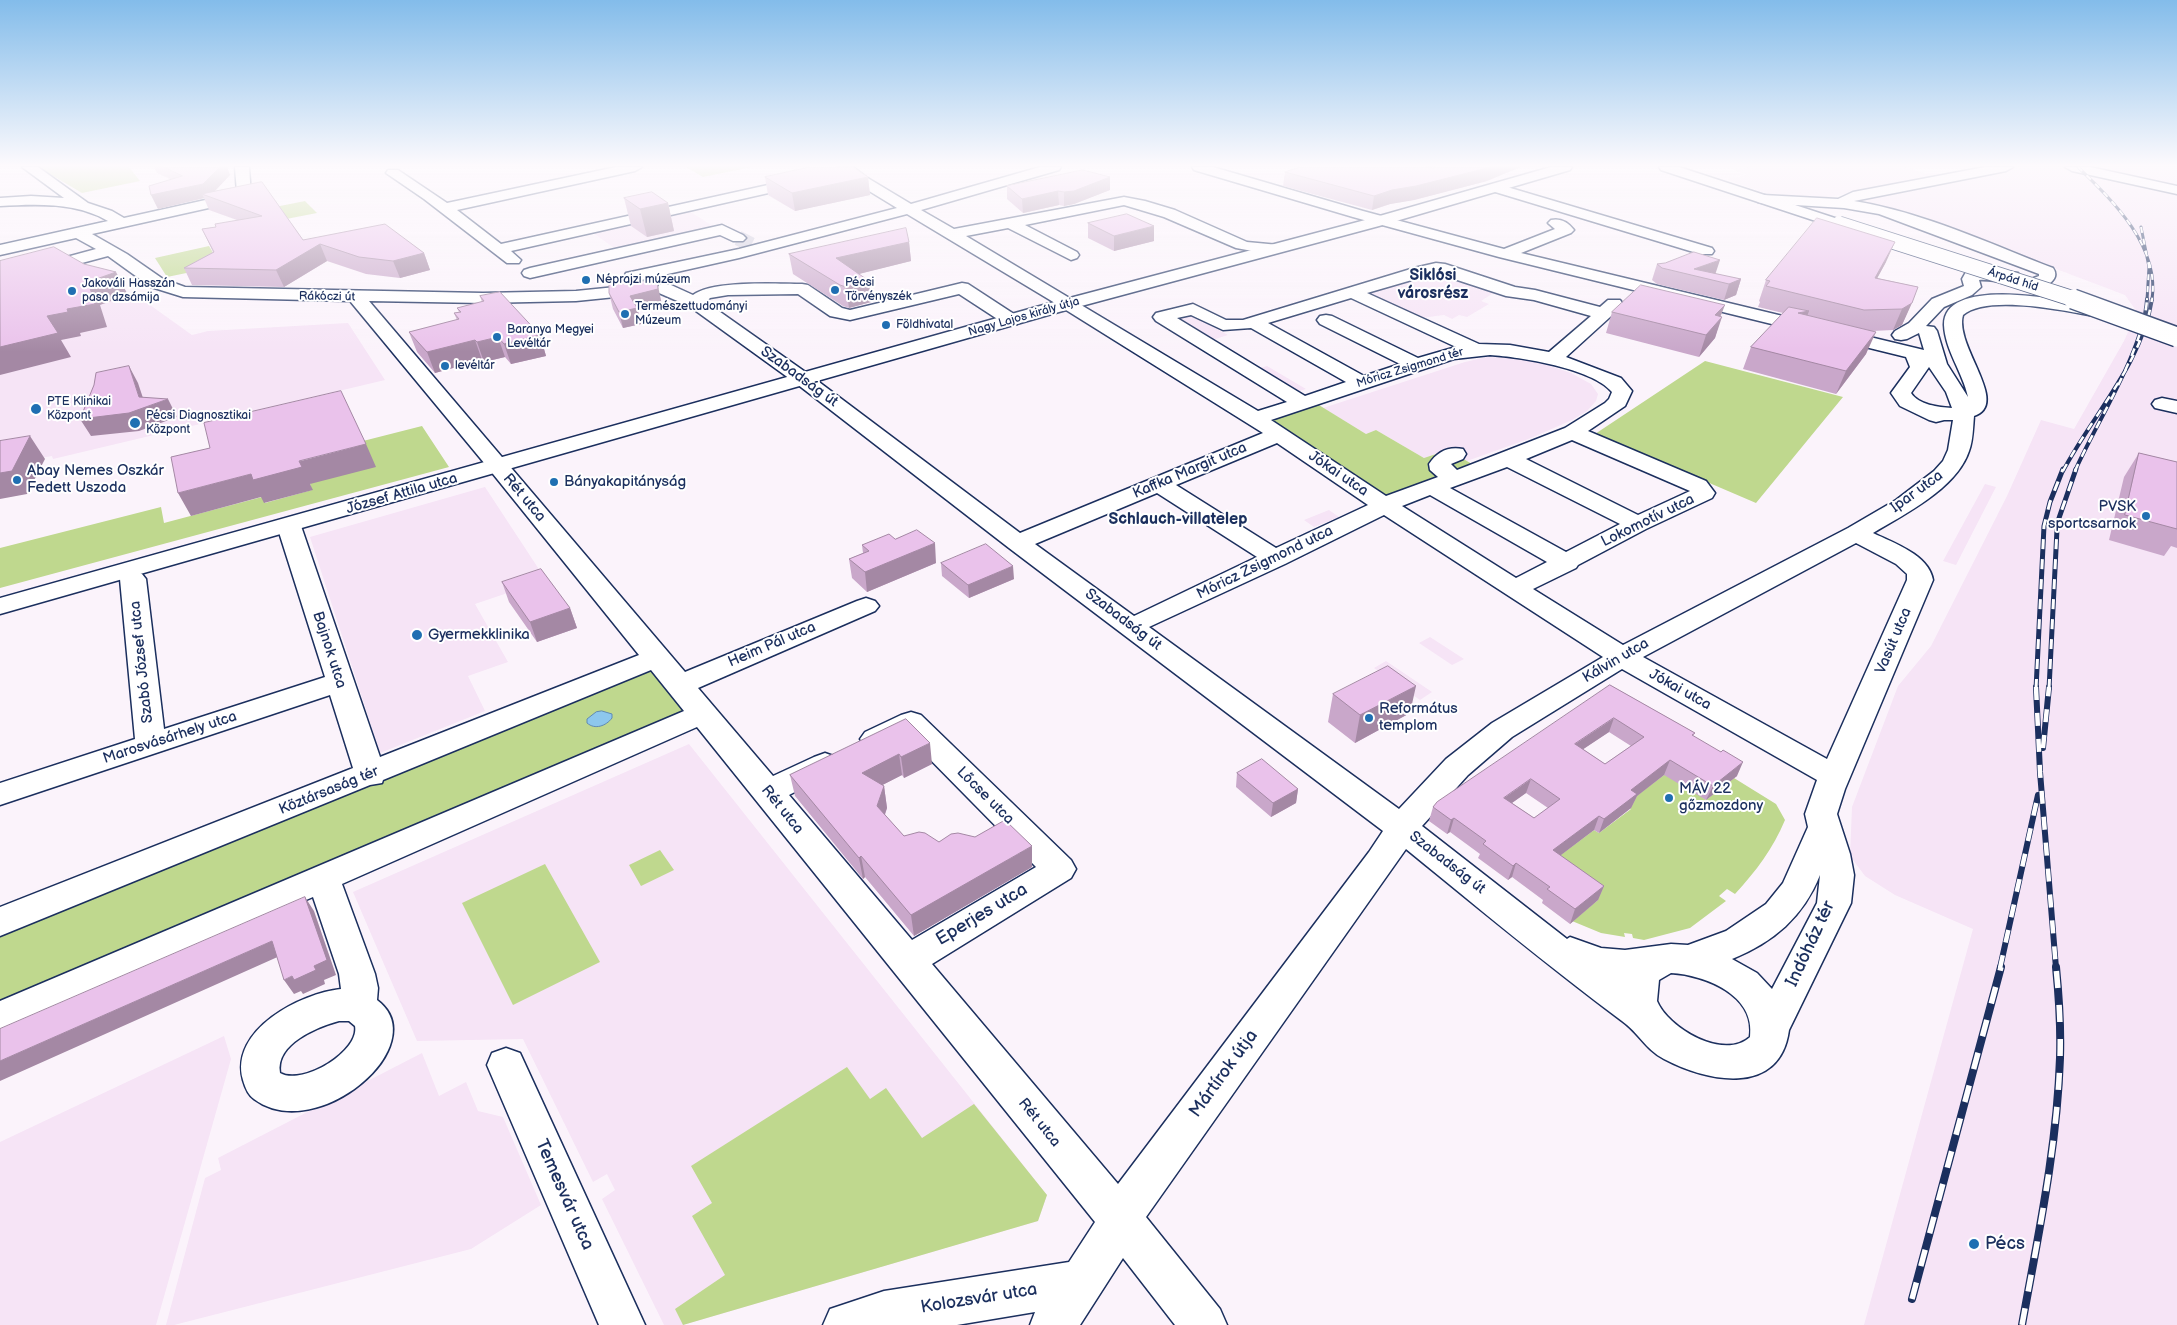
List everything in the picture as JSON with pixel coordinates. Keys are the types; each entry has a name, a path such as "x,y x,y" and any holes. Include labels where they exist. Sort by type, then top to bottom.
{"street":[{"path":"0,250 95,229"},
{"path":"474,229 556,296"},
{"path":"498,249 588,229"},
{"name":"Rákóczi út","path":"580,292 617,280 711,261 834,229"},
{"name":"Jókai utca","path":"944,229 1070,304 1279,434 1384,505 1622,657 1834,776"},
{"path":"953,234 978,229"},
{"path":"1023,229 1071,255"},
{"path":"1204,229 1243,251"},
{"name":"Nagy Lajos király útja","path":"804,380 1070,304 1243,251 1273,248 1346,229"},
{"path":"1412,229 1505,254 1635,281 1907,351 1937,364"},
{"path":"1505,254 1566,230 1564,229"},
{"path":"1631,229 1706,251 1680,261"},
{"name":"Árpád híd","path":"1855,229 2079,301 2177,337"},
{"path":"1935,229 2043,268 2048,273 2047,278 2032,285"},
{"path":"530,273 722,230 738,238"},
{"name":"Rákóczi út","path":"79,233 156,283 183,292 205,294 356,297 556,296 666,283 711,261"},
{"path":"0,280 109,251"},
{"path":"1907,351 1928,322 1931,308 1939,301 1957,296 1971,289 1970,277 1976,274 2005,276 2030,274 2035,271 2031,264"},
{"path":"1303,403 1162,317 1193,309 1223,325 1238,326 1420,271 1436,268 1512,292 1535,294 1604,314"},
{"path":"1957,296 2030,295 2037,292 2032,285 2005,276"},
{"path":"1552,360 1604,314 1635,281"},
{"name":"Rákóczi út","path":"556,296 666,283"},
{"name":"Szabadság út","path":"666,283 804,380 1018,543 1402,828 1578,968 1646,1017"},
{"path":"1972,283 1983,289 2000,294"},
{"path":"695,302 705,294 728,290 802,289 836,312 850,315 962,288 1012,320"},
{"path":"1352,292 1474,349"},
{"name":"Rét utca","path":"356,297 657,658 1119,1221 1140,1244 1204,1325"},
{"path":"1921,409 1964,414 1977,407 1979,402 1953,322 1957,310 1969,304 1991,300 2027,300 2084,309 2139,323"},
{"path":"1326,320 1416,365"},
{"path":"1253,322 1362,383"},
{"path":"1828,332 1866,336 1896,336 1908,333 1928,322"},
{"name":"Ipar utca","path":"1856,532 1910,500 1942,476 1953,463 1961,439 1964,414 1956,392 1937,364 1928,322"},
{"name":"Móricz Zsigmond tér","path":"1255,419 1416,365 1474,349 1512,351 1552,360 1606,378 1614,382 1622,391 1618,402 1612,407 1572,432 1508,459 1384,505"},
{"path":"1907,351 1920,367 1900,393 1907,402 1948,423 1961,439"},
{"name":"József Attila utca","path":"0,606 804,380"},
{"name":"Lokomotív utca","path":"1514,589 1638,524 1704,493 1702,489 1572,432"},
{"name":"Kaffka Margit utca","path":"1018,543 1279,434"},
{"path":"1455,478 1441,470 1440,464 1444,459 1456,454"},
{"path":"1508,459 1638,524"},
{"path":"1159,484 1276,558"},
{"path":"1432,487 1567,562"},
{"name":"Móricz Zsigmond utca","path":"1144,620 1384,505"},
{"name":"Bajnok utca","path":"289,526 371,775"},
{"name":"Kálvin utca","path":"1402,828 1423,802 1457,767 1502,730 1622,657 1856,532"},
{"name":"Vasút utca","path":"1834,776 1920,580 1919,572 1904,559 1856,532"},
{"name":"Szabó József utca","path":"133,579 150,745"},
{"name":"Heim Pál utca","path":"679,685 866,606"},
{"name":"Köztársaság tér","path":"0,922 371,775 657,658"},
{"name":"Marosvásárhely utca","path":"0,794 340,682"},
{"path":"0,1018 702,714"},
{"name":"Lőcse utca","path":"767,792 911,722 1058,869"},
{"name":"Indóház tér","path":"1824,827 1797,890 1778,914 1739,941 1651,966 1644,973 1639,982 1640,1005 1656,1030 1676,1047 1701,1059 1722,1063 1741,1062 1756,1056 1767,1045 1770,1029 1834,903 1837,875 1834,854 1821,814 1834,776"},
{"name":"Mártírok útja","path":"1053,1325 1103,1250 1133,1198 1381,861 1402,828"},
{"name":"Eperjes utca","path":"906,962 1058,869"},
{"path":"323,878 357,974 360,988 357,1006"},
{"name":"Szabadság út","path":"1548,943 1600,963 1625,965 1677,960"},
{"path":"1677,960 1722,970 1745,984 1767,1014 1770,1029"},
{"name":"Temesvár utca","path":"506,1065 622,1325"},
{"name":"Kolozsvár utca","path":"877,1321 1082,1282"}],"shaded area":[{"path":"594,229 712,229 617,250 589,230"},
{"path":"1950,229 2177,229 2177,1325 1864,1325 1973,929 1895,895 1865,876 1850,856 1852,807 1898,686 1931,646 2007,496 2041,420 2074,429 2124,341 2137,312 2125,295"},
{"path":"1438,272 1495,292 1481,301 1489,304 1467,317 1459,315 1452,319 1444,315 1421,318 1369,293"},
{"path":"0,285 98,287 128,295 150,305 192,335 208,331 348,323 385,380 53,459 52,456 0,465"},
{"path":"1192,315 1228,335 1209,341 1173,320"},
{"path":"1487,357 1516,358 1571,373 1591,384 1598,394 1596,401 1587,411 1572,420 1531,438 1467,461 1448,450 1424,458 1376,430 1366,434 1323,408 1465,362"},
{"path":"1267,366 1306,389 1293,393 1254,370"},
{"path":"1985,484 1996,487 1956,565 1943,561"},
{"name":"Gyermekklinika","path":"485,487 546,580 475,604 508,662 468,676 485,711 380,753 310,537"},
{"path":"1329,510 1339,517 1314,527 1304,520"},
{"path":"1430,637 1464,659 1452,665 1419,643"},
{"path":"1386,661 1432,692 1420,700 1374,668"},
{"path":"689,744 1047,1195 1038,1221 683,1325 664,1325 602,1199 615,1190 607,1174 593,1182 523,1039 417,1041 353,892"},
{"path":"224,1036 231,1059 156,1325 0,1325 0,1142"},
{"path":"422,1053 439,1096 466,1082 478,1111 503,1117 541,1205 471,1249 174,1325 166,1325 205,1178 221,1170 218,1158"}],"green space":[{"path":"209,246 218,261 201,270 167,277 155,258"},
{"path":"1705,361 1843,397 1756,503 1595,434"},
{"path":"1314,402 1366,434 1376,430 1424,458 1448,450 1472,464 1385,497 1277,429 1269,418"},
{"path":"422,426 449,467 0,588 0,548 161,507 164,523 262,497 265,503 312,490 310,484 363,441"},
{"path":"650,669 687,711 0,1008 0,932"},
{"path":"1668,772 1706,800 1734,778 1776,804 1785,820 1769,850 1757,868 1735,894 1727,889 1719,896 1726,901 1690,928 1644,940 1633,938 1632,934 1624,933 1625,937 1601,933 1572,921 1598,900 1546,866 1594,830 1599,833 1631,809 1625,804"},
{"path":"660,850 674,870 641,886 629,865"},
{"path":"545,864 600,962 513,1005 462,903"},
{"path":"847,1067 870,1099 886,1088 922,1138 974,1104 1047,1195 1038,1221 683,1325 675,1309 725,1275 692,1216 712,1203 691,1166"}],"water":[{"path":"602,711 612,714 612,718 607,723 597,727 587,723 587,719 596,712"}],"building":[{"path":"202,229 295,229 303,240 360,229 392,229 424,253 393,261 359,257 320,244 276,270 184,268 214,252"},
{"path":"902,229 906,229 909,242 836,258 869,281 846,287 789,254"},
{"path":"1100,229 1143,229 1114,236"},
{"path":"1808,229 1852,229 1895,242 1875,278 1918,287 1912,303 1902,309 1864,310 1766,286 1770,281 1766,280"},
{"path":"54,247 84,264 116,272 88,282 95,304 67,309 68,312 47,316 58,333 0,347 0,261"},
{"path":"1694,252 1720,260 1694,269 1741,279 1729,284 1662,268 1657,264 1665,263"},
{"path":"657,281 658,289 630,296 637,308 619,312 609,293 609,284"},
{"path":"1641,285 1725,305 1715,315 1722,317 1706,335 1612,312"},
{"path":"500,292 540,335 504,344 498,337 477,342 475,340 427,352 409,332 459,319 454,313 461,312 457,308 484,301 480,296"},
{"path":"1789,307 1809,311 1798,313 1876,332 1846,371 1751,347"},
{"path":"129,366 139,397 168,399 129,413 80,419 94,385 96,373"},
{"path":"341,391 366,444 299,461 302,467 253,480 251,474 178,493 171,457 210,448 204,423"},
{"path":"30,436 12,471 0,473 0,441"},
{"path":"2139,453 2177,462 2177,529 2125,515"},
{"path":"917,530 935,543 865,572 849,559 869,551 862,545 889,534 895,539"},
{"path":"986,544 1013,566 968,585 941,563"},
{"path":"541,569 570,608 530,622 502,582"},
{"path":"1388,666 1416,686 1360,715 1333,694"},
{"path":"1610,685 1695,733 1692,735 1721,752 1723,750 1743,762 1713,786 1670,760 1631,790 1637,794 1604,819 1599,816 1553,850 1604,886 1575,909 1547,889 1550,887 1516,863 1513,866 1483,844 1486,841 1454,818 1451,820 1433,807 1437,802","holes":["1614,718 1644,737 1605,764 1575,744","1531,779 1560,799 1534,818 1504,798"]},
{"path":"906,719 930,743 901,757 899,754 862,773 884,786 877,806 904,836 919,832 925,833 939,842 951,834 958,833 975,837 1005,820 1032,846 911,915 861,856 859,858 790,775"},
{"path":"1262,759 1298,789 1273,803 1237,773"},
{"path":"305,897 327,960 314,966 316,970 294,980 292,976 284,980 272,941 0,1061 0,1029"}],"tunnel":[{"path":"738,238 754,246"}],"railway":[{"path":"2133,229 2147,256"},
{"path":"2141,229 2147,256"},
{"path":"2147,256 2153,280 2152,300"},
{"path":"2147,256 2149,267 2147,300"},
{"path":"2124,372 2144,319 2147,299"},
{"path":"2124,372 2147,323 2152,299"},
{"path":"2063,471 2124,372"},
{"path":"2075,471 2124,372"},
{"path":"2036,688 2044,526 2050,502 2063,469"},
{"path":"2049,689 2057,529 2076,469"},
{"path":"2043,748 2049,687"},
{"path":"2036,688 2040,772 2056,968"},
{"path":"2000,968 2038,795"},
{"path":"1912,1299 2001,967"},
{"path":"2022,1325 2046,1192 2055,1125 2060,1047 2060,1012 2056,967"}],"place":[{"name":"Néprajzi múzeum","path":"586,280"},
{"name":"Pécsi Törvényszék","path":"835,290"},
{"name":"Jakováli Hasszán pasa dzsámija","path":"72,291"},
{"name":"Természettudományi Múzeum","path":"625,314"},
{"name":"Földhivatal","path":"886,325"},
{"name":"Baranya Megyei Levéltár","path":"497,337"},
{"name":"levéltár","path":"445,366"},
{"name":"PTE Klinikai Központ","path":"36,409"},
{"name":"Pécsi Diagnosztikai Központ","path":"135,423"},
{"name":"Abay Nemes Oszkár Fedett Uszoda","path":"17,480"},
{"name":"Bányakapitányság","path":"554,482"},
{"name":"PVSK sportcsarnok","path":"2146,516"},
{"name":"Gyermekklinika","path":"417,635"},
{"name":"Református templom","path":"1369,718"},
{"name":"MÁV 22 gőzmozdony","path":"1669,798"},
{"name":"Pécs","path":"1974,1244"}],"district":[{"name":"Siklósi városrész","path":"1433,285"},
{"name":"Schlauch-villatelep","path":"1178,520"}]}
